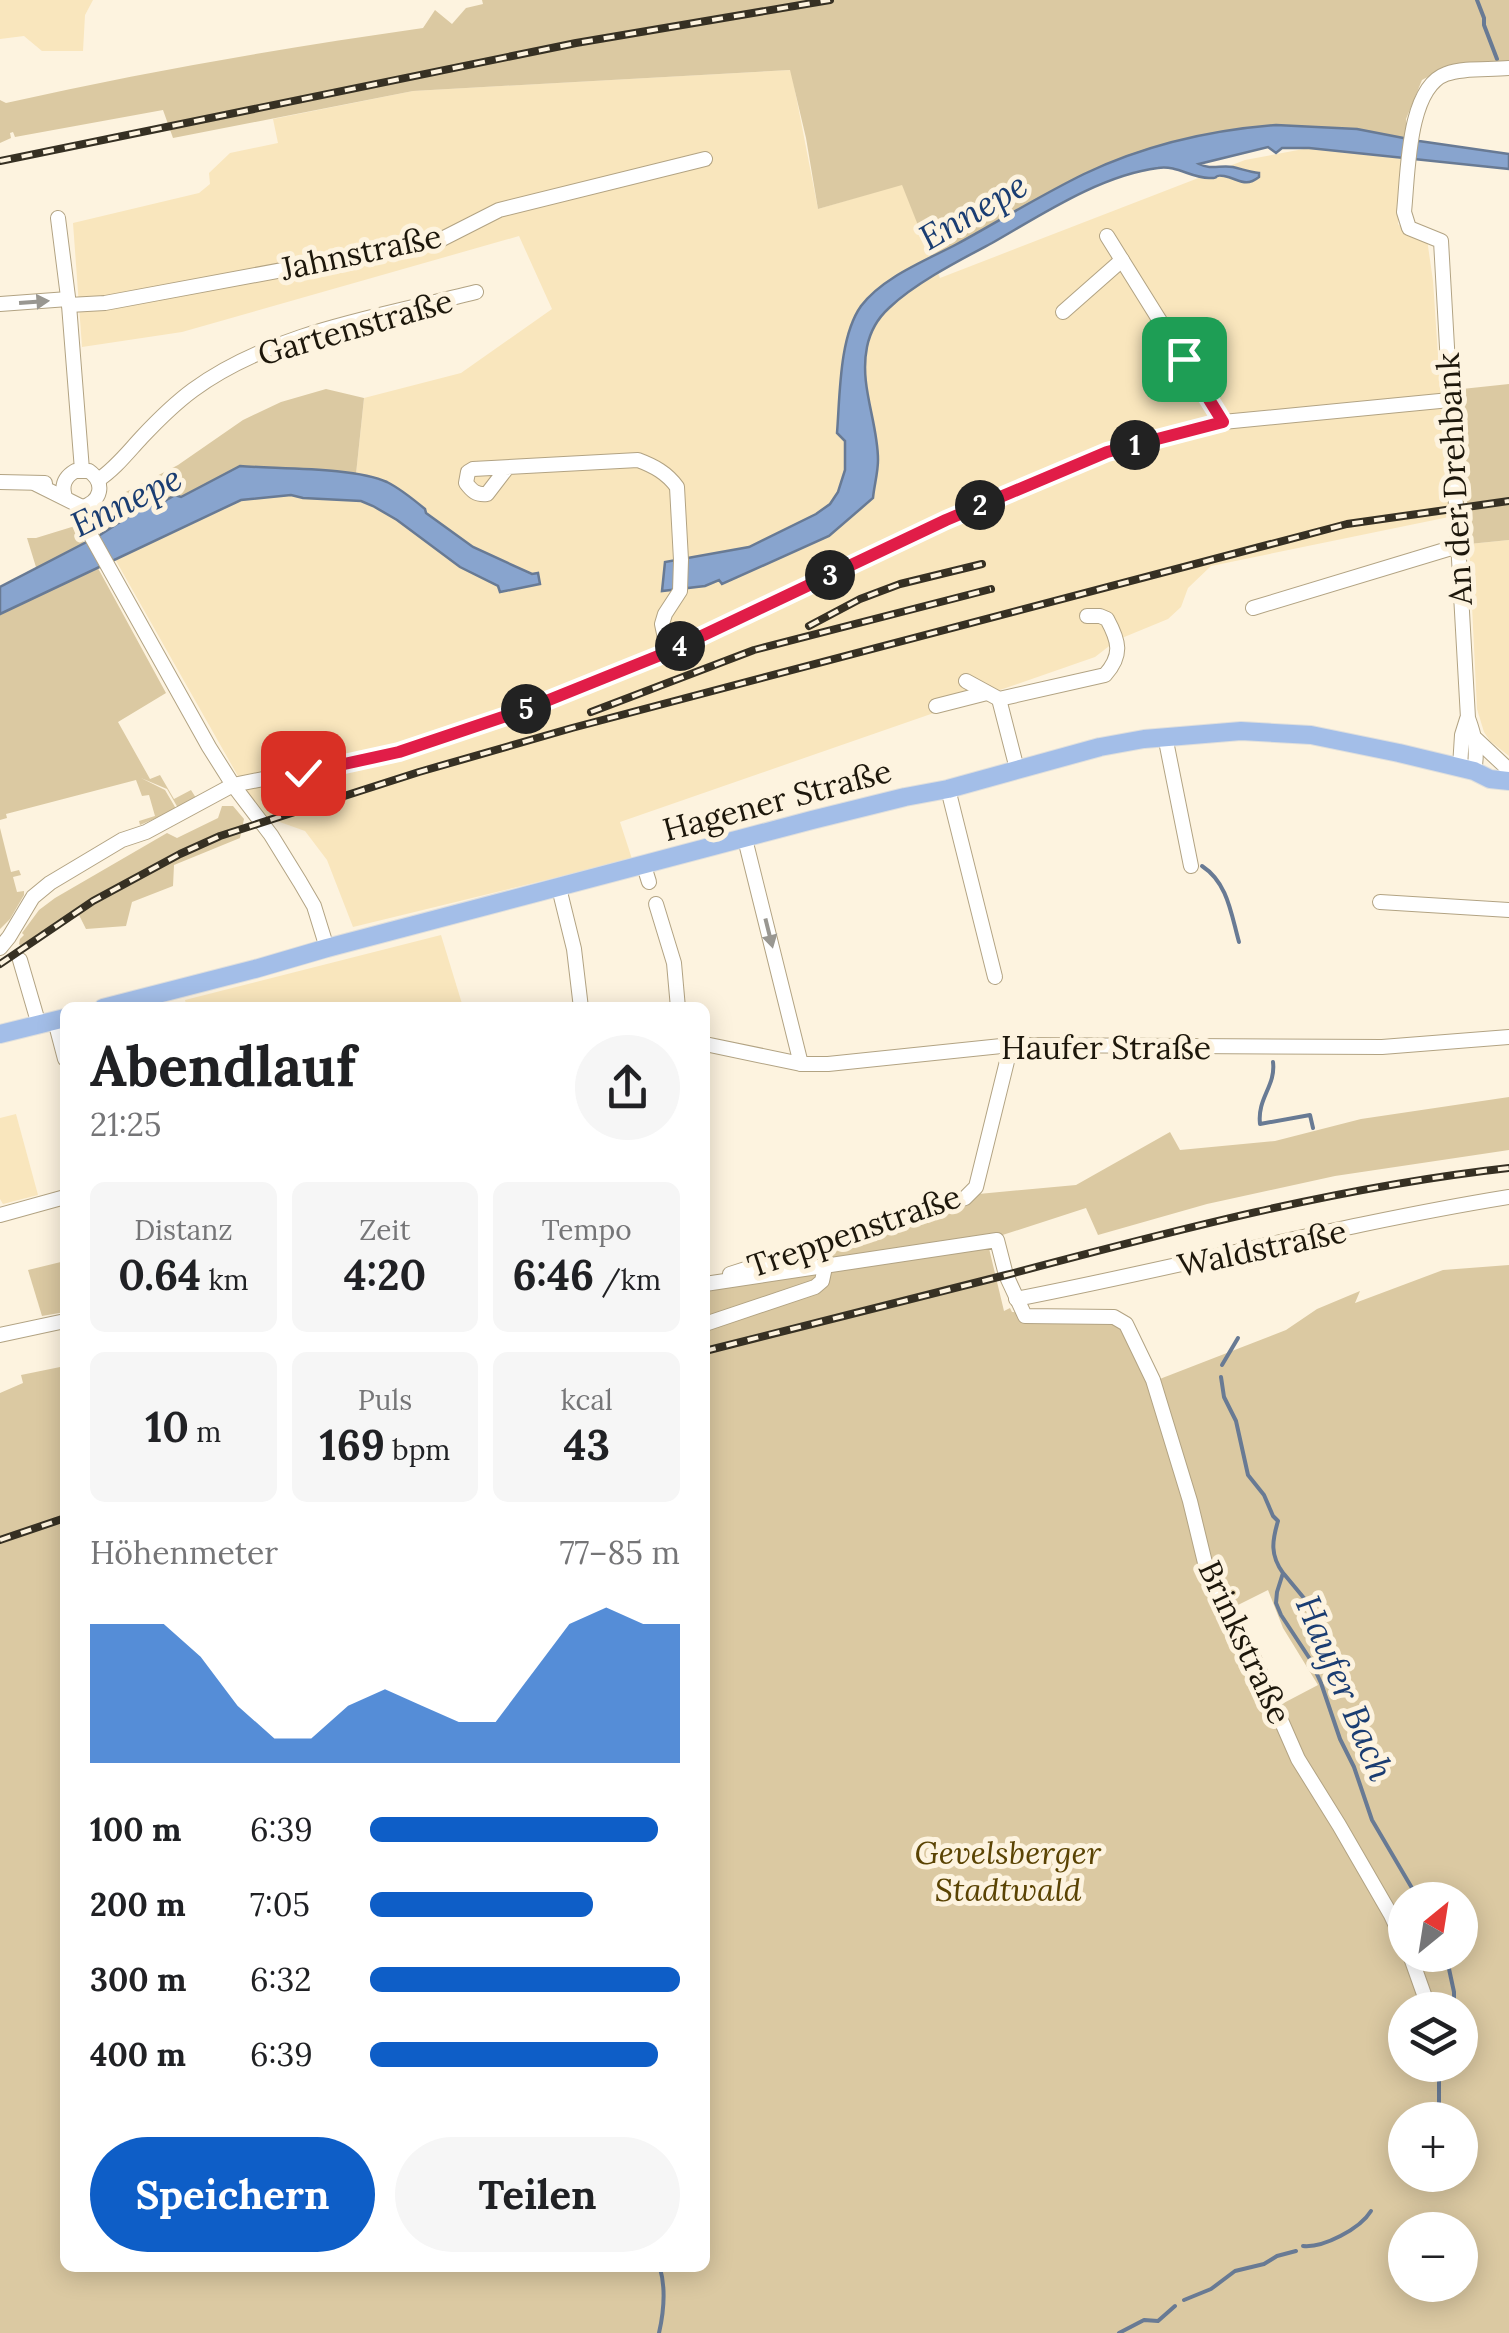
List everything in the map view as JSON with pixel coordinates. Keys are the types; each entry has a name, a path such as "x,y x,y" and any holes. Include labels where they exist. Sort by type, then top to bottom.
{"main road":[{"name":"Hagener Straße","path":"127,1002 559,888 647,874 745,839 1100,747 1165,736 1241,730 1311,735 1390,750 1467,769 1482,777 1509,776"},
{"path":"0,1034 53,1021"}],"street":[{"name":"An der Drehbank","path":"1509,68 1451,72 1433,81 1421,99 1404,212 1409,228 1440,241 1468,718 1482,747 1509,776"},
{"name":"Jahnstraße","path":"0,304 104,303 438,241 499,210 704,159"},
{"path":"58,218 82,470"},
{"path":"1107,236 1223,422"},
{"path":"1062,312 1122,260"},
{"name":"Gartenstraße","path":"98,480 174,405 236,364 302,336 476,292"},
{"path":"0,948 33,897 50,883 122,840 146,832 234,785 399,752 524,710 668,652 946,520 1107,452 1223,422 1450,400"},
{"path":"507,468 638,460 670,478 678,488 682,560 680,591 662,624 668,652"},
{"path":"36,484 66,496 75,505 88,506 100,492 98,480 89,471 70,474 65,480 66,496"},
{"path":"0,482 36,484 65,480"},
{"path":"82,506 90,534 209,747 271,835 314,906 326,948"},
{"path":"1254,608 1458,546"},
{"path":"936,706 1105,675 1118,658 1117,646 1107,619 1087,616"},
{"path":"966,681 993,696 1017,769"},
{"name":"An der Drehbank","path":"1467,769 1462,735 1468,718"},
{"path":"1165,736 1192,866"},
{"name":"An der Drehbank","path":"1467,769 1477,755 1476,738"},
{"path":"948,789 996,977"},
{"path":"745,839 801,1064"},
{"path":"559,888 574,949 580,1002"},
{"path":"1380,902 1509,910"},
{"path":"656,904 674,963 677,1002"},
{"path":"20,960 53,1021"},
{"name":"Haufer Straße","path":"710,1045 801,1064 828,1064 1010,1045 1382,1047 1509,1038"},
{"name":"Treppenstraße","path":"710,1281 965,1198 976,1187 1010,1045"},
{"path":"0,1215 60,1198"},
{"name":"Waldstraße","path":"1016,1299 1509,1198"},
{"path":"710,1282 997,1240 1016,1299"},
{"path":"710,1322 815,1287 822,1281 825,1267"},
{"name":"Brinkstraße","path":"1016,1299 1025,1316 1104,1317 1126,1324 1152,1380 1190,1500 1207,1571 1252,1654 1298,1758 1388,1911"},
{"path":"0,1334 60,1322"}],"shaded area":[{"path":"0,0 93,0 85,15 83,51 42,51 24,36 0,39"},
{"path":"791,70 818,209 902,184 940,278 1245,160 1309,148 1405,159 1398,224 1406,232 1427,239 1449,517 1211,566 1188,588 1181,607 1168,619 1117,640 1095,657 620,822 632,859 353,927 327,860 305,831 260,815 98,529 356,474 364,398 461,373 552,309 519,236 182,332 82,347 73,223 199,193 210,184 209,173 230,153 278,143 273,119 413,91"},
{"path":"1509,540 1509,756 1490,741 1477,709 1469,544"},
{"path":"441,935 461,1002 186,1002"},
{"path":"16,1114 38,1195 3,1204 0,1118"}],"green space":[{"path":"482,0 1509,0 1509,61 1448,66 1422,80 1406,119 1407,139 1357,129 1276,125 1234,129 1177,142 1084,174 931,258 902,185 818,209 790,70 413,91 173,138 163,110 15,137 13,132 11,138 0,143 0,100 6,103 214,61 423,28 435,10 452,24 466,8 483,4"},
{"path":"1509,384 1509,540 1469,544 1462,389"},
{"path":"326,389 364,398 356,474 240,466 180,497 175,495 163,502 157,498 106,530 98,529 91,518 93,509 178,465 243,420 281,402"},
{"path":"75,526 166,693 118,722 150,779 160,775 174,799 191,790 196,798 178,808 167,789 141,778 165,790 175,810 140,825 139,821 155,816 149,795 142,796 136,780 6,814 7,818 0,820 0,614 44,593 27,538"},
{"path":"222,806 233,806 244,819 240,838 174,865 173,886 132,902 126,926 86,929 79,915 24,950 19,944 39,910 55,898 167,833 177,838 218,818"},
{"path":"0,828 11,872 19,870 21,875 13,877 17,892 24,891 24,895 0,929"},
{"name":"Gevelsberger Stadtwald","path":"1509,1097 1509,1150 1335,1176 1207,1204 1098,1235 1086,1208 987,1240 1004,1311 1010,1308 1012,1312 1114,1315 1124,1326 1152,1382 1286,1330 1317,1309 1360,1291 1355,1303 1443,1270 1509,1265 1509,2333 0,2333 0,1393 23,1383 21,1375 60,1367 60,2272 710,2272 710,1280 968,1195 1076,1185 1170,1132 1180,1150 1275,1141 1361,1119","holes":["1268,1590 1283,1628 1318,1685 1278,1706 1232,1608"]},
{"path":"60,1262 60,1313 42,1316 28,1270"}],"water":[{"path":"1276,125 1357,129 1509,154 1509,169 1309,148 1282,148 1276,153 1268,147 1199,164 1259,173 1250,182 1158,168 1115,179 1072,198 925,281 878,321 868,341 865,361 877,446 873,498 829,536 722,584 719,580 705,586 662,591 665,562 749,547 830,504 845,470 845,441 837,433 848,334 861,306 881,286 1107,164 1178,141"},
{"path":"240,466 336,471 387,482 473,547 532,574 538,573 540,584 500,592 498,586 460,567 373,506 361,501 291,495 241,500 0,614 0,587 100,535 157,498 163,502 175,495 181,497"}],"waterway":[{"path":"1477,0 1497,59"},
{"name":"Haufer Bach","path":"1202,866 1223,890 1239,942"},
{"name":"Haufer Bach","path":"1273,1062 1260,1124 1310,1115 1313,1128"},
{"name":"Haufer Bach","path":"1222,1365 1238,1338"},
{"name":"Haufer Bach","path":"1221,1377 1248,1475 1278,1521 1273,1548 1283,1573 1276,1603 1310,1659 1372,1820 1408,1882"},
{"path":"1284,1574 1313,1609"},
{"name":"Haufer Bach","path":"1450,1972 1454,1992"},
{"name":"Haufer Bach","path":"1439,2082 1439,2102"},
{"name":"Haufer Bach","path":"1303,2246 1340,2236 1371,2211"},
{"name":"Haufer Bach","path":"1184,2300 1211,2289 1235,2271 1296,2251"},
{"path":"659,2333 664,2300 661,2272"},
{"name":"Haufer Bach","path":"1119,2333 1144,2320 1158,2321 1175,2306"}],"railway":[{"path":"0,161 576,43 830,0"},
{"path":"0,964 93,901 180,854 220,836 419,772 572,728 1347,524 1509,501"},
{"path":"809,626 860,599 900,584 982,564"},
{"path":"591,712 754,650 991,589"},
{"path":"710,1350 1256,1212 1445,1176 1509,1168"},
{"path":"0,1540 60,1520"}],"route":[{"path":"303,773 399,752 524,710 668,652 946,520 1107,452 1223,422 1184,359"}],"water label":[{"name":"Ennepe","path":"973,211"},
{"name":"Ennepe","path":"126,501"}]}
